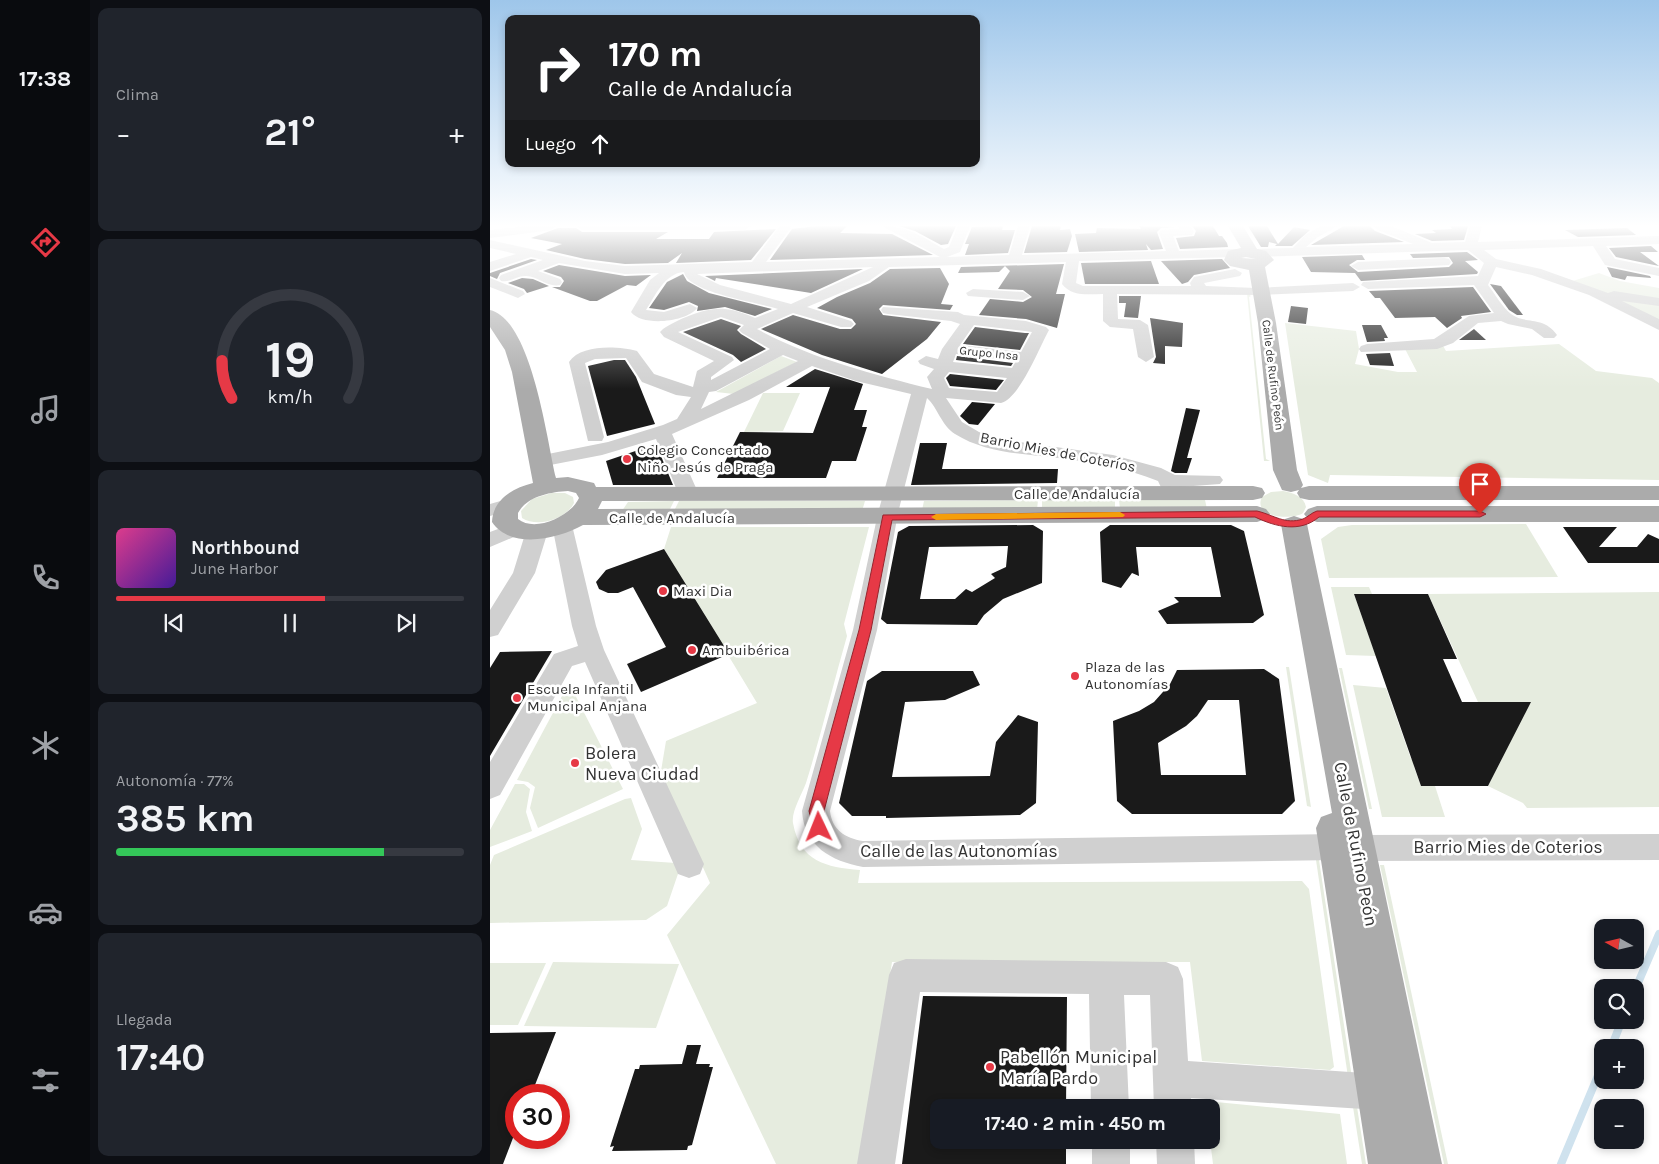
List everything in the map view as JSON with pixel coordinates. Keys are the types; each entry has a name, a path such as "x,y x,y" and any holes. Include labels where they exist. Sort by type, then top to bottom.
{"main road":[{"name":"Calle de Rufino Peón","path":"1254,280 1257,291 1274,465 1285,504 1347,848 1418,1164"},
{"path":"490,316 506,334 517,354 546,486"},
{"name":"Calle de Andalucía","path":"505,522 570,521 893,506 1170,484 1285,504"},
{"path":"505,522 525,494 546,486 574,485 584,488 590,494 589,505 570,521"},
{"path":"1285,504 1659,492"},
{"name":"Calle de Andalucía","path":"590,494 893,506 1285,504"},
{"path":"1285,504 1659,514"},
{"name":"Calle de Rufino Peón","path":"1347,848 1380,1092 1392,1164"}],"street":[{"path":"551,280 555,282"},
{"path":"660,280 638,311 645,316 681,320 723,312 755,324"},
{"path":"698,280 729,293 759,287 765,280"},
{"path":"860,280 835,289 755,324 748,329 749,332 782,349 862,378 930,379 893,506"},
{"path":"1070,280 1070,286 1084,290 1110,291 1257,291 1353,287"},
{"path":"1199,280 1197,283 1200,291"},
{"path":"1368,285 1476,280"},
{"path":"1482,280 1481,285 1504,316 1513,321 1537,325 1549,335"},
{"path":"1560,280 1594,292 1659,325"},
{"path":"490,282 518,294"},
{"path":"759,287 791,309 846,324"},
{"path":"685,420 698,398 703,375 726,360 668,334 669,330 704,303 716,289"},
{"path":"1110,291 1111,321 1115,324 1140,325 1146,357"},
{"path":"1594,292 1659,302"},
{"path":"973,293 1023,296"},
{"path":"986,322 1003,295"},
{"path":"888,310 962,318"},
{"path":"1367,349 1437,344 1447,340 1474,319 1504,316"},
{"name":"Grupo Insa","path":"926,361 930,379 943,393 1001,398 1007,393 1041,330 962,318 954,342 930,379"},
{"name":"Grupo Insa","path":"954,342 1031,350"},
{"path":"698,398 782,349"},
{"path":"595,437 577,362 581,358 594,355 631,354 648,378 698,398 714,408"},
{"path":"540,461 598,451 662,431 714,408 810,360"},
{"name":"Grupo Insa","path":"930,379 1018,374"},
{"name":"Barrio Mies de Coteríos","path":"930,379 933,394 938,397 951,421 959,429 976,437 1019,448 1123,464 1170,484 1213,480"},
{"path":"662,431 686,488"},
{"name":"Calle de las Autonomías","path":"893,506 865,630 816,811 819,827 826,838 836,846 863,854 1347,848"},
{"path":"570,521 576,590 592,650 656,795 689,864"},
{"path":"490,629 524,573 531,556 505,522"},
{"path":"490,787 563,660 592,650"},
{"name":"Barrio Mies de Coterios","path":"1347,848 1659,847"},
{"path":"876,1164 906,975 1166,979 1172,1093 1380,1092"},
{"path":"1106,978 1110,1099"},
{"path":"1111,1149 1112,1164"},
{"path":"1175,1149 1176,1164"}],"shaded area":[{"path":"1575,280 1618,280 1659,288 1659,323 1566,283"},
{"path":"1247,293 1251,296 1249,297 1266,459 1270,461 1264,461"},
{"path":"1285,323 1356,331 1359,349 1355,364 1398,372 1417,372 1404,347 1442,344 1446,351 1559,344 1596,371 1652,378 1659,383 1659,480 1330,475 1328,483 1308,475"},
{"path":"781,356 797,362 734,394 716,392"},
{"path":"763,393 800,393 783,431 744,432"},
{"path":"1283,491 1294,494 1303,500 1306,507 1303,513 1282,517 1274,516 1262,509 1260,504 1262,497 1271,492"},
{"path":"552,493 565,493 573,497 574,503 565,514 543,522 529,521 522,518 521,511 532,499"},
{"path":"1038,500 1037,510 922,510 924,501"},
{"path":"1042,500 1115,500 1115,509 1042,510"},
{"path":"1119,500 1205,500 1207,509 1120,509"},
{"path":"674,501 669,511 622,511 628,502"},
{"path":"679,501 865,501 862,511 674,511"},
{"path":"1526,524 1558,577 1329,578 1321,539 1338,527 1352,525"},
{"path":"671,527 869,527 844,624 847,636 806,783 797,803 793,819 796,836 808,854 826,864 860,870 858,883 1302,881 1309,889 1334,1067 1330,1070 1202,1061 1190,962 892,962 861,1164 776,1164 667,935 710,883 665,783 671,773 671,768 661,771 666,741 757,703 664,549"},
{"path":"1331,587 1369,587 1372,594 1354,594 1376,656 1346,655"},
{"path":"1659,592 1659,807 1527,808 1523,803 1488,786 1503,756 1428,594"},
{"path":"1286,667 1289,667 1311,807 1307,806"},
{"path":"1339,668 1342,668 1372,809 1369,809"},
{"path":"569,683 623,789 538,828 530,808 535,787 528,782 517,780"},
{"path":"1353,685 1386,688 1411,759 1414,759 1414,767 1421,786 1435,786 1445,817 1382,817"},
{"path":"515,784 524,784 530,789 526,812 532,831 490,847 490,830"},
{"path":"631,798 642,829 631,860 676,863 680,868 667,906 646,920 490,923 490,865 494,855"},
{"path":"1316,860 1319,860 1352,1078 1348,1077"},
{"path":"1380,865 1384,865 1448,1164 1444,1164"},
{"path":"553,962 679,964 656,1028 524,1026"},
{"path":"490,963 546,963 518,1025 490,1025"},
{"path":"1220,1102 1340,1114 1347,1164 1213,1164 1211,1149 1220,1149"},
{"path":"1353,1107 1357,1107 1366,1164 1362,1164"}],"building":[{"path":"516,280 536,280 549,286 527,293 524,289 508,283"},
{"path":"644,280 636,286 627,285 597,301 590,301 552,287 560,287 564,281"},
{"path":"687,280 709,293 772,309 755,316 725,307 697,311 698,306 689,302 664,310 649,308 667,282"},
{"path":"731,280 838,280 811,293"},
{"path":"874,280 947,280 949,284 941,304 953,305 950,310 883,305 879,309 883,315 941,322 927,339 882,374 822,355 761,329 793,315 840,329 851,329 856,324 852,319 817,308"},
{"path":"1004,280 1060,280 1056,294 1065,294 1057,328 1026,319 979,315 990,299 1023,302 1032,297 1023,290 998,289"},
{"path":"1084,280 1158,280 1159,284 1085,284"},
{"path":"1179,280 1189,280 1188,282 1182,284"},
{"path":"1490,284 1501,286 1523,315 1517,315 1509,310"},
{"path":"1473,287 1491,312 1461,316 1462,318 1447,328 1435,317 1395,318 1380,298 1375,298 1369,291"},
{"path":"1119,296 1141,296 1138,318 1124,317 1126,303 1119,303"},
{"path":"1291,306 1308,308 1306,324 1288,322"},
{"path":"1150,318 1183,323 1182,347 1165,346 1165,364 1153,363 1156,357"},
{"path":"721,319 741,326 737,330 741,334 766,349 741,362 733,355 683,332"},
{"path":"1362,325 1381,325 1388,338 1384,338 1385,341 1367,342"},
{"path":"975,327 1029,333 1020,350 963,344"},
{"path":"1474,329 1486,340 1459,340"},
{"path":"1390,353 1394,366 1370,365 1366,354"},
{"path":"957,356 1013,363 1011,366 956,360"},
{"path":"614,360 625,360 636,377 655,424 607,436 588,366"},
{"path":"815,369 863,384 854,410 867,410 862,427 867,427 856,461 832,461 826,478 717,478 740,432 813,433 830,387 786,387"},
{"path":"950,374 1004,380 996,390 950,386 946,378"},
{"path":"972,402 995,404 978,425 969,424 960,416"},
{"path":"1186,408 1200,410 1187,458 1192,458 1187,473 1175,473 1171,471"},
{"path":"920,443 947,443 942,469 1058,469 1057,483 911,485"},
{"path":"656,444 673,485 613,485 606,461"},
{"path":"1033,525 1043,531 1042,583 1003,599 984,615 977,625 887,624 881,619 898,532 909,526","holes":["1008,546 1006,567 991,574 995,578 972,592 966,589 955,599 920,599 929,547"]},
{"path":"1110,525 1231,525 1244,531 1264,615 1253,623 1167,624 1158,611 1179,602 1174,597 1221,597 1211,547 1136,547 1139,576 1132,573 1121,588 1102,582 1100,532"},
{"path":"1563,527 1617,527 1599,547 1637,547 1648,534 1659,539 1659,563 1588,563"},
{"path":"664,549 729,654 641,692 627,664 666,647 633,587 618,593 608,593 599,589 596,582 606,570"},
{"path":"1354,594 1428,594 1457,659 1443,659 1462,702 1531,702 1488,786 1421,786"},
{"path":"552,651 490,756 490,668 500,652"},
{"path":"1264,669 1279,679 1295,801 1282,814 1132,814 1117,801 1113,721 1139,711 1154,702 1170,684 1177,670","holes":["1208,700 1239,700 1246,775 1161,775 1158,743 1186,726 1197,716"]},
{"path":"882,671 973,671 980,685 945,700 905,702 892,777 990,776 996,742 1018,715 1038,722 1036,803 1020,815 886,818 886,816 852,816 839,803 867,681"},
{"name":"Pabellón Municipal María Pardo","path":"923,996 1067,997 1066,1099 930,1099 930,1149 1066,1149 1066,1164 902,1164"},
{"path":"556,1032 535,1084 505,1084 505,1149 509,1149 503,1164 490,1164 490,1033"},
{"path":"687,1045 701,1045 696,1064 710,1064 709,1067 713,1067 692,1145 688,1146 687,1150 612,1151 614,1146 610,1147 635,1069 639,1069 640,1065 682,1064"}],"waterway":[{"path":"1640,979 1659,934"},
{"path":"1615,1039 1618,1029"},
{"path":"1561,1164 1594,1085"}],"slow traffic":[{"path":"936,517 1120,515"}],"place":[{"name":"Colegio Concertado Niño Jesús de Praga","path":"627,459"},
{"name":"Maxi Dia","path":"663,591"},
{"name":"Ambuibérica","path":"692,650"},
{"name":"Plaza de las Autonomías","path":"1075,676"},
{"name":"Escuela Infantil Municipal Anjana","path":"517,698"},
{"name":"Bolera Nueva Ciudad","path":"575,763"},
{"name":"Pabellón Municipal María Pardo","path":"990,1067"}],"route":[{"path":"819,827 816,811 843,713 850,678 865,630 887,517 1223,516 1257,514 1282,524 1299,524 1312,519 1317,514 1480,514"}]}
